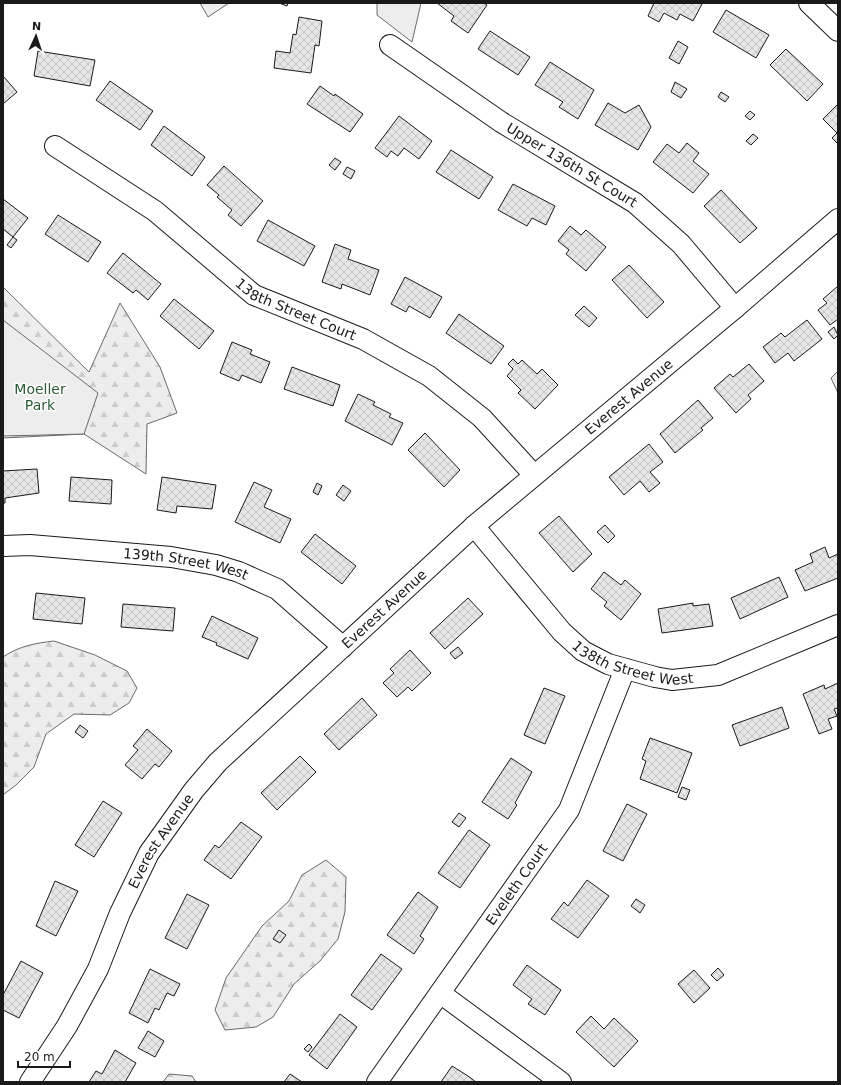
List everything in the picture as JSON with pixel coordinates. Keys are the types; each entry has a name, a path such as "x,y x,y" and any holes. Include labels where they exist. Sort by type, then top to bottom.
{"street":[{"path":"809,3 838,31"},
{"name":"Upper 136th St Court","path":"390,45 501,122 635,203 681,244 735,308"},
{"name":"138th Street Court","path":"55,146 155,211 254,295 363,339 429,376 482,418 534,475"},
{"name":"Everest Avenue","path":"30,1082 67,1026 98,969 120,913 149,853 194,790 218,762 474,526 735,308 838,219"},
{"name":"138th Street West","path":"474,526 562,632 583,651 608,664 626,669 672,680 718,675 838,625"},
{"name":"139th Street West","path":"3,546 30,545 171,556 216,565 239,572 277,589 343,647"},
{"name":"Eveleth Court","path":"377,1082 569,810 626,669"},
{"path":"440,993 561,1082"}],"green space":[{"path":"3,287 89,372 120,303 160,367 177,413 147,424 146,474 84,434 3,438"},
{"path":"838,371 838,393 831,378"},
{"path":"54,641 95,655 127,671 137,688 129,703 110,715 74,714 46,734 34,767 16,785 3,795 3,657 15,650"},
{"path":"326,860 346,877 345,912 338,939 320,961 294,984 273,1017 256,1027 225,1030 215,1010 226,978 262,926 289,901 302,875"},
{"path":"169,1074 192,1076 196,1082 163,1082"}],"shaded area":[{"path":"200,3 229,3 208,17"},
{"path":"377,3 421,3 412,42 377,15"},
{"name":"Moeller Park","path":"3,320 98,393 84,434 3,436"}],"building":[{"path":"279,3 288,3 287,6"},
{"path":"437,3 484,3 487,5 468,33 451,21 454,16"},
{"path":"654,3 702,4 693,21 680,14 677,20 664,13 659,22 648,16"},
{"path":"726,10 769,35 756,58 713,32"},
{"path":"299,17 322,21 319,46 315,45 311,73 274,68 276,51 290,53 293,34 296,35"},
{"path":"490,31 530,57 518,75 478,49"},
{"path":"678,41 688,47 679,64 669,58"},
{"path":"786,49 823,84 807,101 770,65"},
{"path":"38,51 95,60 90,86 34,76"},
{"path":"550,62 594,90 578,119 559,107 563,102 535,85"},
{"path":"3,76 17,92 3,104"},
{"path":"110,81 153,111 140,130 96,100"},
{"path":"675,82 687,89 681,98 671,92"},
{"path":"320,86 334,96 335,94 363,114 350,132 307,104"},
{"path":"721,92 729,97 725,102 718,97"},
{"path":"608,103 625,113 639,105 651,127 638,150 595,125"},
{"path":"838,104 838,144 832,138 837,133 823,119"},
{"path":"750,111 755,115 750,120 745,116"},
{"path":"399,116 432,141 419,159 404,148 398,156 391,151 387,157 375,148"},
{"path":"164,126 205,157 192,176 151,145"},
{"path":"753,134 758,138 751,145 746,141"},
{"path":"687,143 699,153 693,161 709,174 693,193 653,162 667,144 679,153"},
{"path":"451,150 493,177 479,199 436,172"},
{"path":"335,158 341,162 335,170 329,165"},
{"path":"224,166 263,201 241,226 228,215 232,210 217,197 219,195 207,185"},
{"path":"347,167 355,171 351,179 343,174"},
{"path":"513,184 555,206 546,225 532,218 527,226 498,210"},
{"path":"721,190 757,228 740,243 704,206"},
{"path":"3,199 28,218 13,237 3,229"},
{"path":"58,215 101,242 88,262 45,234"},
{"path":"268,220 315,246 304,266 257,241"},
{"path":"570,226 581,235 586,230 606,247 586,271 566,254 569,250 558,241"},
{"path":"13,237 17,240 11,248 7,245"},
{"path":"335,244 351,250 348,259 379,270 370,295 342,284 341,289 322,282"},
{"path":"123,253 161,284 148,300 136,290 133,293 107,273"},
{"path":"629,265 664,302 647,318 612,280"},
{"path":"405,277 442,297 430,318 409,306 406,312 391,304"},
{"path":"838,286 838,319 830,325 818,310 827,303 823,299"},
{"path":"174,299 214,331 199,349 160,316"},
{"path":"584,306 597,318 589,327 575,315"},
{"path":"459,314 504,346 491,364 446,333"},
{"path":"807,320 822,339 794,361 788,353 775,363 763,347 781,333 785,337"},
{"path":"834,327 838,335 834,339 828,332"},
{"path":"232,342 252,350 250,354 270,362 261,383 242,375 239,381 220,373"},
{"path":"513,359 518,364 522,360 537,374 542,369 558,385 535,409 518,393 521,390 507,376 513,369 508,364"},
{"path":"749,364 764,381 748,395 751,399 736,413 714,388 730,374 733,377"},
{"path":"292,367 340,385 333,406 284,389"},
{"path":"358,394 375,402 373,405 391,414 389,417 403,423 392,445 345,421"},
{"path":"698,400 713,418 701,428 703,430 675,453 660,434"},
{"path":"425,433 460,470 444,487 408,450"},
{"path":"649,444 663,462 650,472 660,483 649,492 640,481 624,495 609,477"},
{"path":"37,469 39,493 5,498 5,503 3,503 3,471"},
{"path":"71,477 112,480 111,504 69,501"},
{"path":"162,477 216,485 212,509 177,506 176,513 157,510"},
{"path":"254,482 272,490 264,507 291,519 280,543 235,522"},
{"path":"317,483 322,486 318,495 313,492"},
{"path":"343,485 351,491 344,501 336,495"},
{"path":"559,516 592,554 573,572 539,533"},
{"path":"605,525 615,536 608,543 597,532"},
{"path":"315,534 356,566 342,584 301,552"},
{"path":"825,547 829,558 838,554 838,578 805,591 795,570 813,562 810,554"},
{"path":"604,572 621,585 625,580 641,594 621,620 604,606 607,602 591,589"},
{"path":"779,577 788,597 740,619 731,598"},
{"path":"36,593 85,598 82,624 33,619"},
{"path":"468,598 483,614 445,649 430,633"},
{"path":"693,603 693,606 709,604 713,626 662,633 658,609"},
{"path":"123,604 175,608 173,631 121,627"},
{"path":"212,616 258,638 248,659 202,637"},
{"path":"458,647 463,653 455,659 450,653"},
{"path":"410,650 431,673 412,691 408,687 397,697 383,683 394,673 390,669"},
{"path":"838,683 838,708 834,709 837,716 828,719 832,729 819,734 803,694 824,685 825,689"},
{"path":"544,688 565,696 545,744 524,735"},
{"path":"362,698 377,715 339,750 324,734"},
{"path":"782,707 789,728 740,746 732,725"},
{"path":"80,725 88,731 83,738 75,732"},
{"path":"147,729 172,751 159,767 155,764 142,779 125,765 138,750 133,746"},
{"path":"650,738 692,753 677,793 640,779 646,761 642,759"},
{"path":"300,756 316,772 277,810 261,793"},
{"path":"511,758 532,772 515,803 517,805 508,819 482,802"},
{"path":"682,787 690,790 686,800 678,797"},
{"path":"103,801 122,813 94,857 75,845"},
{"path":"627,804 647,814 623,861 603,851"},
{"path":"459,813 466,818 459,827 452,822"},
{"path":"241,822 262,837 231,879 204,860 215,845 219,848"},
{"path":"469,830 490,845 460,888 438,873"},
{"path":"587,880 609,896 578,938 551,919 564,902 568,906"},
{"path":"55,881 78,891 56,936 36,926"},
{"path":"418,892 438,907 420,936 424,939 414,954 387,935"},
{"path":"187,894 209,905 187,949 165,938"},
{"path":"636,899 645,905 640,913 631,906"},
{"path":"279,930 286,935 280,943 273,939"},
{"path":"381,954 402,969 372,1010 351,995"},
{"path":"21,961 43,973 19,1018 3,1010 3,995"},
{"path":"527,965 561,990 545,1015 528,1004 532,999 513,985"},
{"path":"718,968 724,975 717,981 711,975"},
{"path":"150,969 180,984 174,996 167,993 159,1010 155,1008 148,1023 129,1013"},
{"path":"694,970 710,988 694,1003 678,984"},
{"path":"340,1014 357,1027 327,1069 309,1055"},
{"path":"591,1016 604,1029 614,1018 638,1041 614,1067 576,1032"},
{"path":"148,1031 164,1041 155,1057 138,1048"},
{"path":"309,1044 312,1047 308,1052 304,1049"},
{"path":"115,1050 136,1063 125,1082 89,1082 96,1071 102,1074"},
{"path":"452,1066 468,1076 476,1082 441,1082"},
{"path":"290,1074 302,1082 284,1082"}]}
